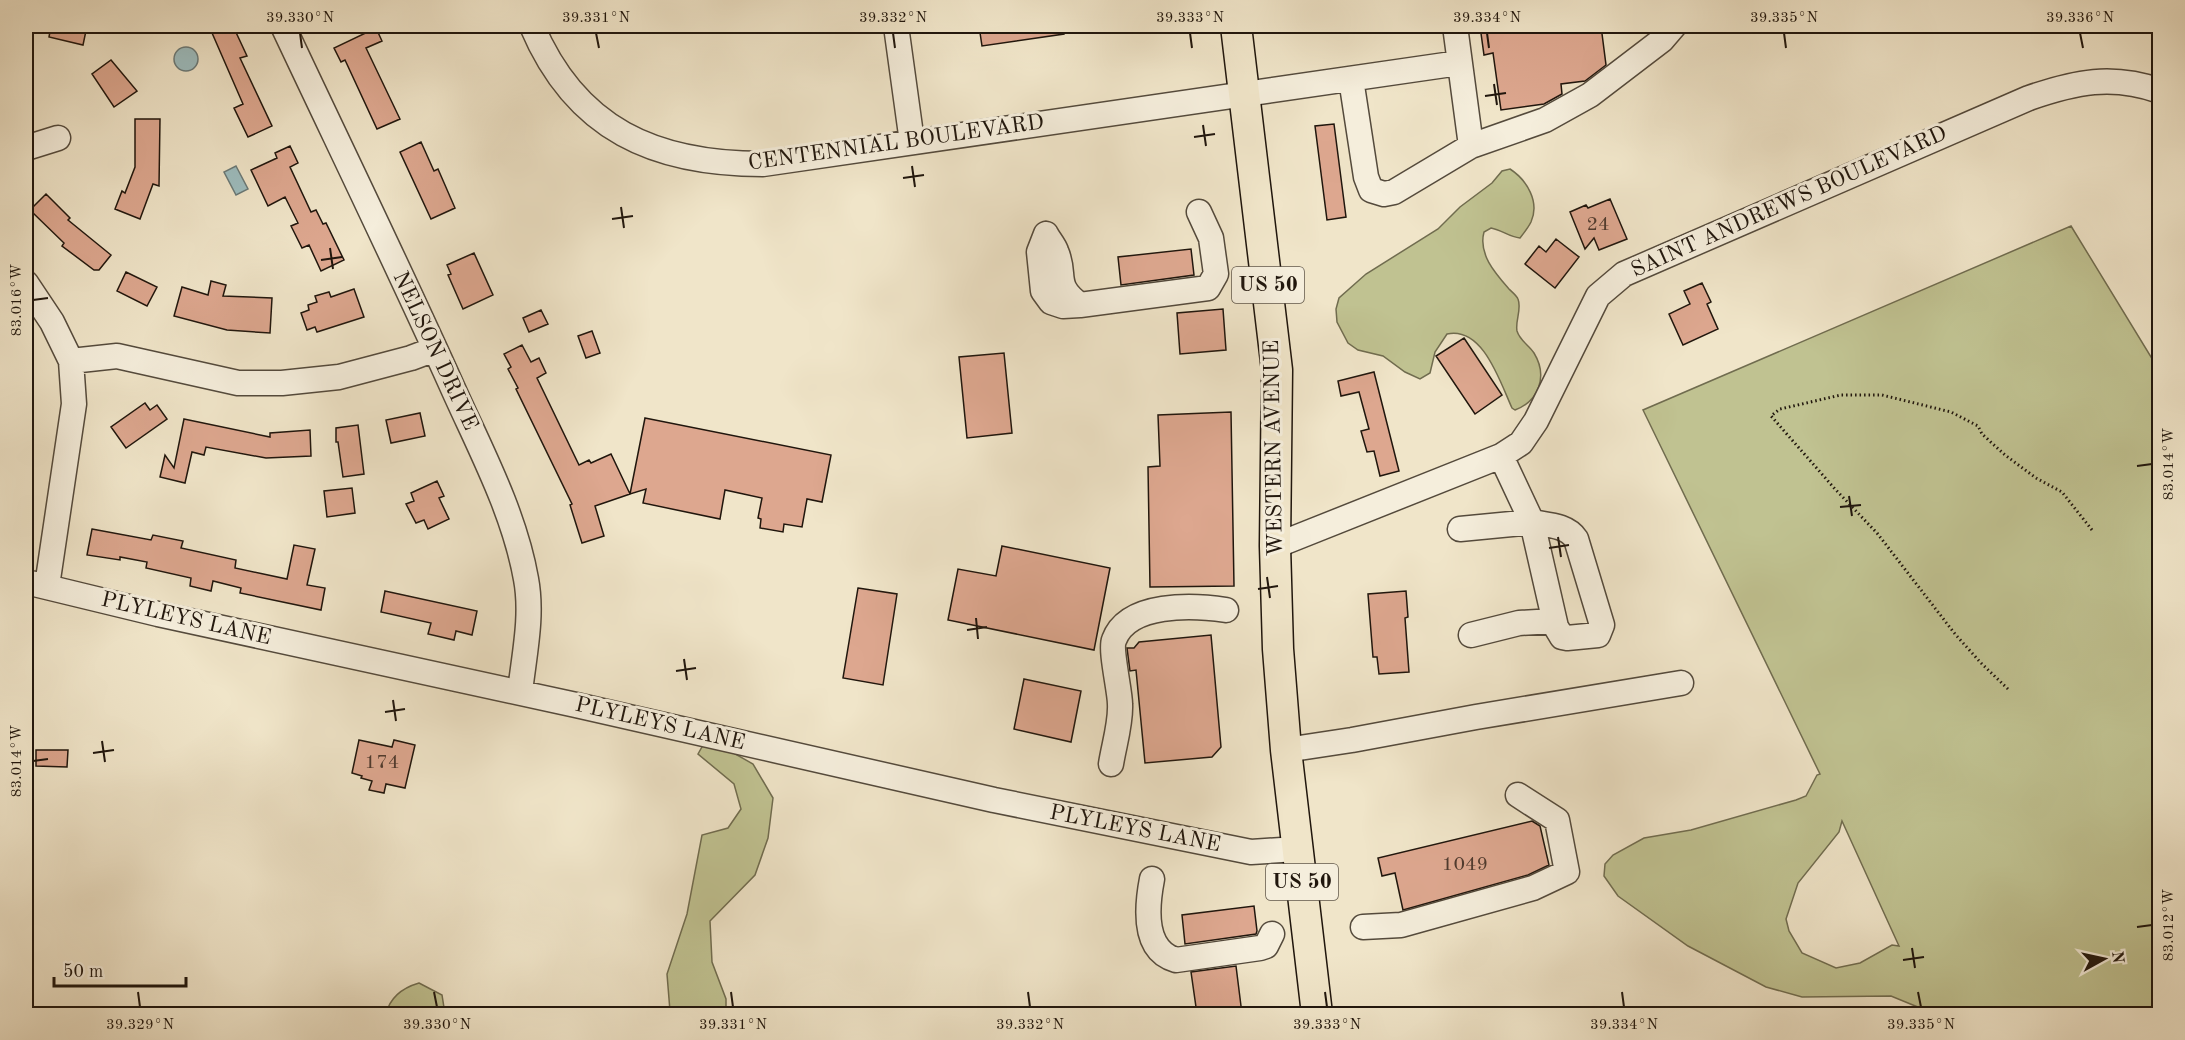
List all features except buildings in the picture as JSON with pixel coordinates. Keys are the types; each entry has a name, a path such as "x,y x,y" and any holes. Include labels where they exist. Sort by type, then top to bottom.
{"main road":[{"name":"WESTERN AVENUE","path":"1236,26 1277,370 1275,546 1278,649 1286,750 1317,1014"}],"street":[{"name":"NELSON DRIVE","path":"283,26 435,349 503,500 518,542 526,581 528,620 520,692"},
{"name":"CENTENNIAL BOULEVARD","path":"532,26 556,70 579,101 599,118 640,144 669,153 725,164 763,164 1459,63"},
{"path":"896,26 912,142"},
{"path":"1455,26 1471,146"},
{"path":"1351,79 1366,177 1371,190 1384,194 1394,192 1471,146 1545,120 1590,95 1662,40 1674,26"},
{"name":"SAINT ANDREWS BOULEVARD","path":"1275,546 1501,456 1521,442 1554,388 1598,296 1624,274 2029,98 2082,82 2109,81 2140,84 2160,91"},
{"path":"26,148 58,138"},
{"path":"1046,234 1039,252 1043,291 1051,302 1063,306 1208,288 1216,274 1211,238 1199,212"},
{"path":"26,283 52,322 71,361 74,404 36,584"},
{"path":"71,361 117,356 238,383 282,383 339,377 411,358 435,349"},
{"path":"1460,529 1532,522 1572,532 1602,625 1598,634 1562,637 1554,621 1532,522 1501,456"},
{"name":"PLYLEYS LANE","path":"36,584 158,614 520,692 994,800 1251,852 1297,849"},
{"path":"1111,764 1121,706 1113,642 1125,622 1144,612 1202,606 1226,610"},
{"path":"1471,635 1519,623 1554,621"},
{"path":"1286,750 1681,683"},
{"path":"1363,927 1401,926 1533,888 1567,872 1557,820 1518,795"},
{"path":"1152,879 1148,896 1148,919 1158,948 1170,959 1260,948 1266,946 1272,934"}],"path":[{"path":"2008,689 1955,634 1877,533 1771,416 1779,409 1841,395 1882,396 1952,412 1978,426 1982,434 2005,455 2036,478 2062,492 2092,530"}],"green space":[{"path":"1510,169 1522,179 1533,199 1531,222 1520,238 1491,228 1484,232 1483,248 1489,263 1518,299 1517,331 1520,338 1534,353 1540,370 1539,387 1535,394 1530,401 1515,410 1488,358 1471,339 1460,334 1447,334 1435,352 1430,373 1420,379 1405,372 1383,356 1358,350 1348,343 1337,322 1336,309 1339,298 1366,274 1438,229 1460,207 1492,183 1502,171"},
{"path":"2071,226 2159,370 2159,1014 1929,1014 1925,1010 1891,996 1802,997 1766,987 1688,946 1618,896 1604,876 1605,864 1613,855 1644,838 1691,830 1796,800 1806,796 1817,775 1820,774 1643,410","holes":["1842,821 1899,946 1892,945 1860,963 1836,968 1802,953 1789,931 1786,919 1798,883 1839,832"]},
{"path":"707,738 753,764 773,798 768,838 755,875 710,921 712,962 726,999 726,1014 668,1014 670,1011 667,974 687,914 702,835 728,828 741,809 734,784 698,754"},
{"path":"419,983 442,995 445,1014 386,1014 390,1003 398,994"}],"water":[{"path":"186,47 191,48 197,54 197,64 191,70 186,71 181,70 175,64 174,59 175,54 181,48"},
{"path":"236,166 248,189 236,195 224,172"}]}
